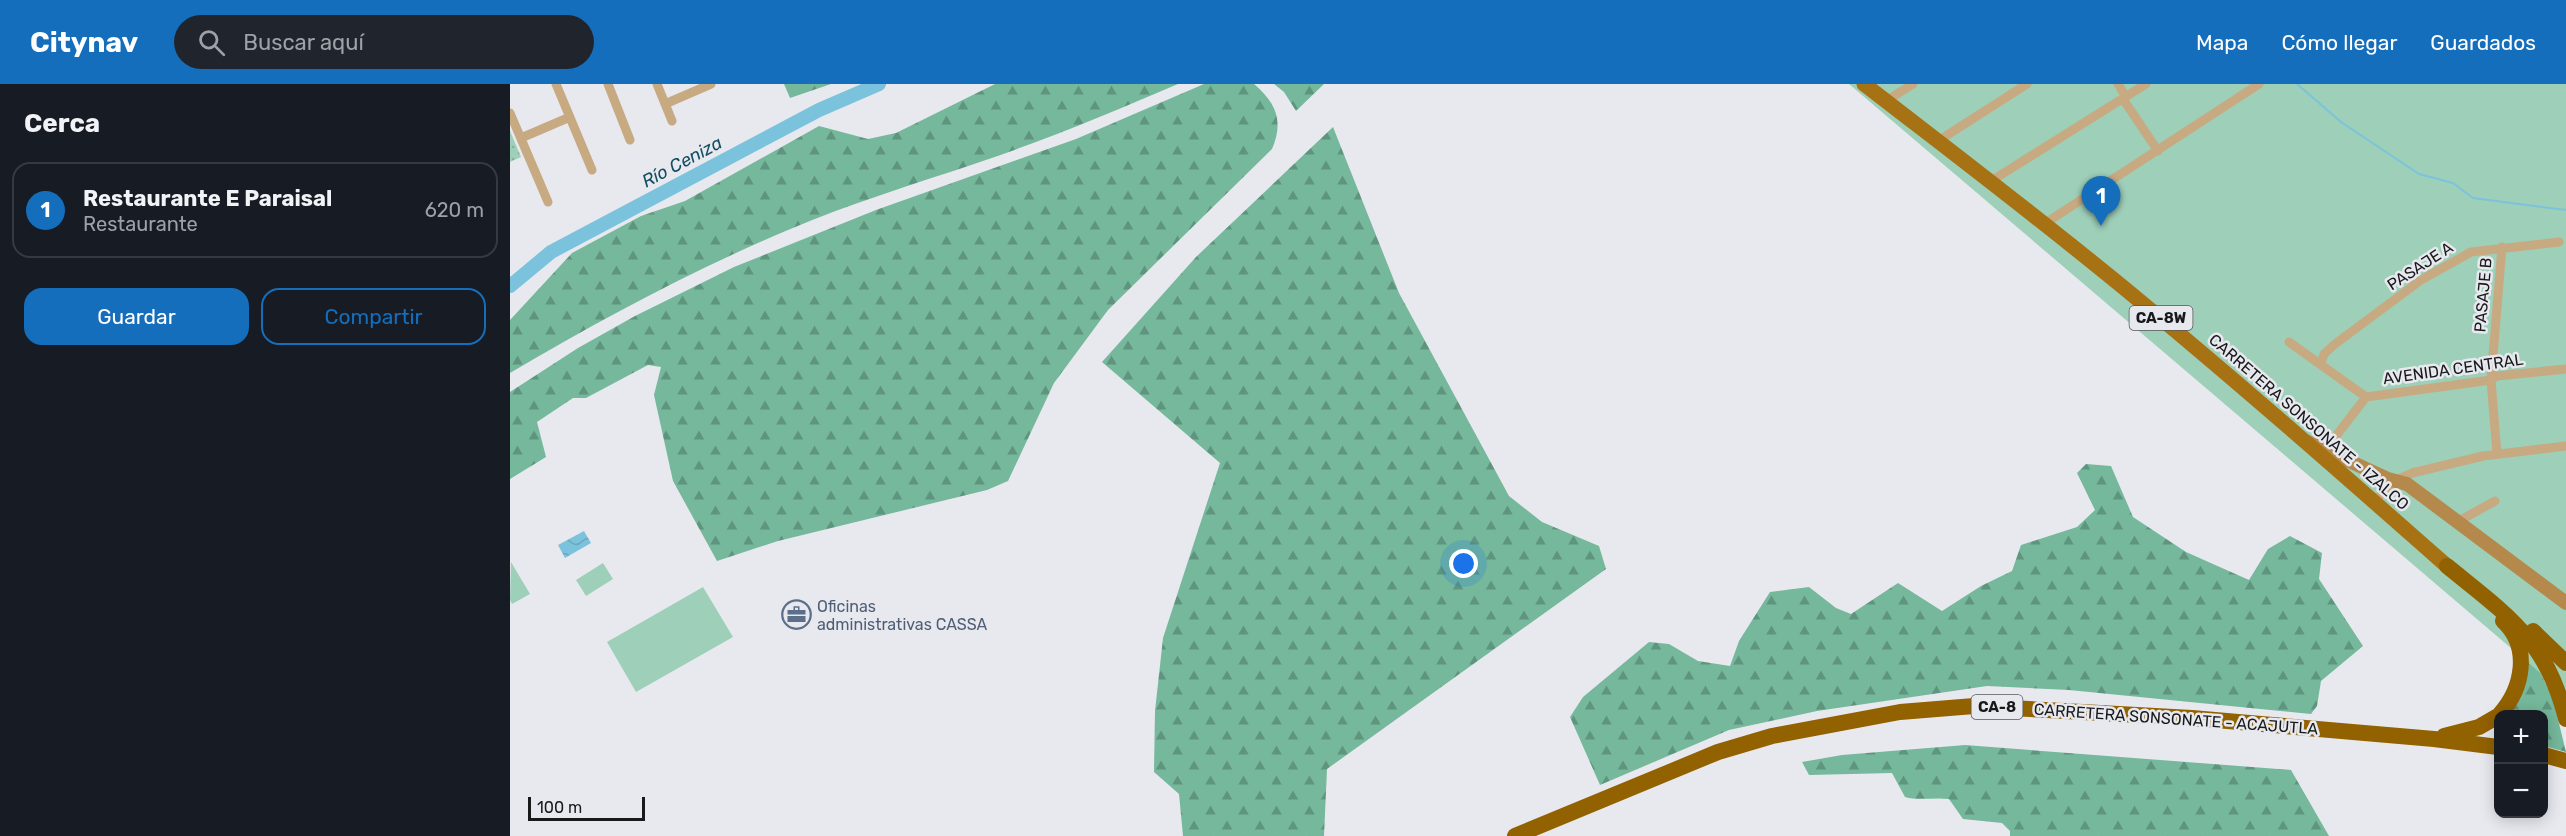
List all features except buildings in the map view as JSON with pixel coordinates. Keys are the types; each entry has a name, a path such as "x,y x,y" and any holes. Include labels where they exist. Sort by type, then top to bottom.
{"highway":[{"path":"2446,566 2504,603 2566,663"},
{"path":"2446,566 2508,626 2518,645 2521,661 2520,678 2512,700 2503,710"},
{"path":"2446,566 2516,621 2527,634 2549,670 2566,719"},
{"name":"CARRETERA SONSONATE - ACAJUTLA","path":"1515,836 1718,752 1783,734 1900,711 1974,706 2192,718 2494,746"},
{"name":"CA-8","path":"1538,836 1643,790 1745,752 1857,727 1953,716 1997,714 2103,721 2459,751 2494,756"},
{"path":"2434,739 2479,728 2494,718"},
{"path":"2548,756 2566,760"},
{"path":"2548,767 2566,770"}],"main road":[{"name":"CARRETERA SONSONATE - IZALCO","path":"1864,84 2044,224 2306,441 2446,566"}],"street":[{"path":"556,84 592,170"},
{"path":"608,84 630,140"},
{"path":"657,84 672,121"},
{"path":"665,104 709,84"},
{"path":"1886,101 1913,84"},
{"path":"1938,141 2027,84"},
{"path":"2118,84 2158,151"},
{"path":"1991,181 2146,84"},
{"path":"2044,224 2259,84"},
{"path":"511,117 548,202"},
{"path":"521,138 570,117"},
{"name":"PASAJE A","path":"2321,364 2324,354 2335,344 2435,271 2471,252 2559,242"},
{"name":"PASAJE B","path":"2497,454 2491,380 2502,247"},
{"name":"AVENIDA CENTRAL","path":"2289,342 2366,397 2491,380 2497,376 2566,369"},
{"path":"2326,449 2366,397"},
{"path":"2306,441 2394,481 2407,484 2566,603"},
{"path":"2374,502 2394,481 2412,473 2497,454 2566,446"},
{"path":"2457,522 2495,501"}],"green space":[{"path":"784,84 831,84 790,98"},
{"path":"995,84 1178,84 1030,144 859,202 788,230 646,297 510,373 510,320 572,253 641,216 685,201 819,126 868,139 896,133"},
{"path":"1204,84 1254,84 1262,91 1276,113 1276,139 1272,149 1108,310 1054,383 1008,481 987,490 778,541 717,561 673,481 654,395 661,367 648,365 586,398 573,398 537,422 546,457 510,479 510,392 578,348 635,316 734,267 876,210 1076,139"},
{"path":"1274,84 1324,84 1296,111 1284,92"},
{"path":"1849,84 2566,84 2566,697 2565,694"},
{"path":"1333,127 1399,293 1509,496 1542,522 1599,546 1606,569 1327,769 1324,836 1183,836 1179,794 1154,772 1155,711 1163,638 1220,463 1102,362 1196,257"},
{"path":"510,131 521,157 510,162"},
{"path":"2086,464 2111,466 2133,517 2186,552 2249,580 2268,549 2290,536 2322,553 2319,579 2363,646 2321,681 2317,706 2311,714 2069,690 1987,686 1817,711 1729,730 1600,785 1570,717 1583,697 1649,642 1669,644 1698,661 1730,666 1739,641 1770,592 1809,587 1836,608 1851,614 1898,583 1942,611 1981,586 2012,571 2021,545 2077,527 2095,510 2077,473"},
{"path":"511,562 530,594 512,604 510,600"},
{"path":"603,563 613,579 586,596 576,580"},
{"path":"703,587 733,637 636,692 607,642"},
{"path":"2526,658 2534,659 2553,699 2566,752 2548,747 2548,710 2509,710"},
{"path":"1965,745 2291,770 2329,836 2010,836 2010,831 2002,823 1963,819 1949,799 1905,797 1892,773 1809,775 1802,762 1842,755"}],"water":[{"path":"584,531 591,543 565,558 558,545"}],"waterway":[{"name":"Río Ceniza","path":"510,286 551,252 819,110 879,84"},
{"path":"2297,84 2341,122 2419,174 2453,183 2473,198 2566,210"}],"place":[{"name":"Restaurante E Paraisal","path":"2101,226"},
{"name":"Oficinas administrativas CASSA","path":"796,615"}]}
